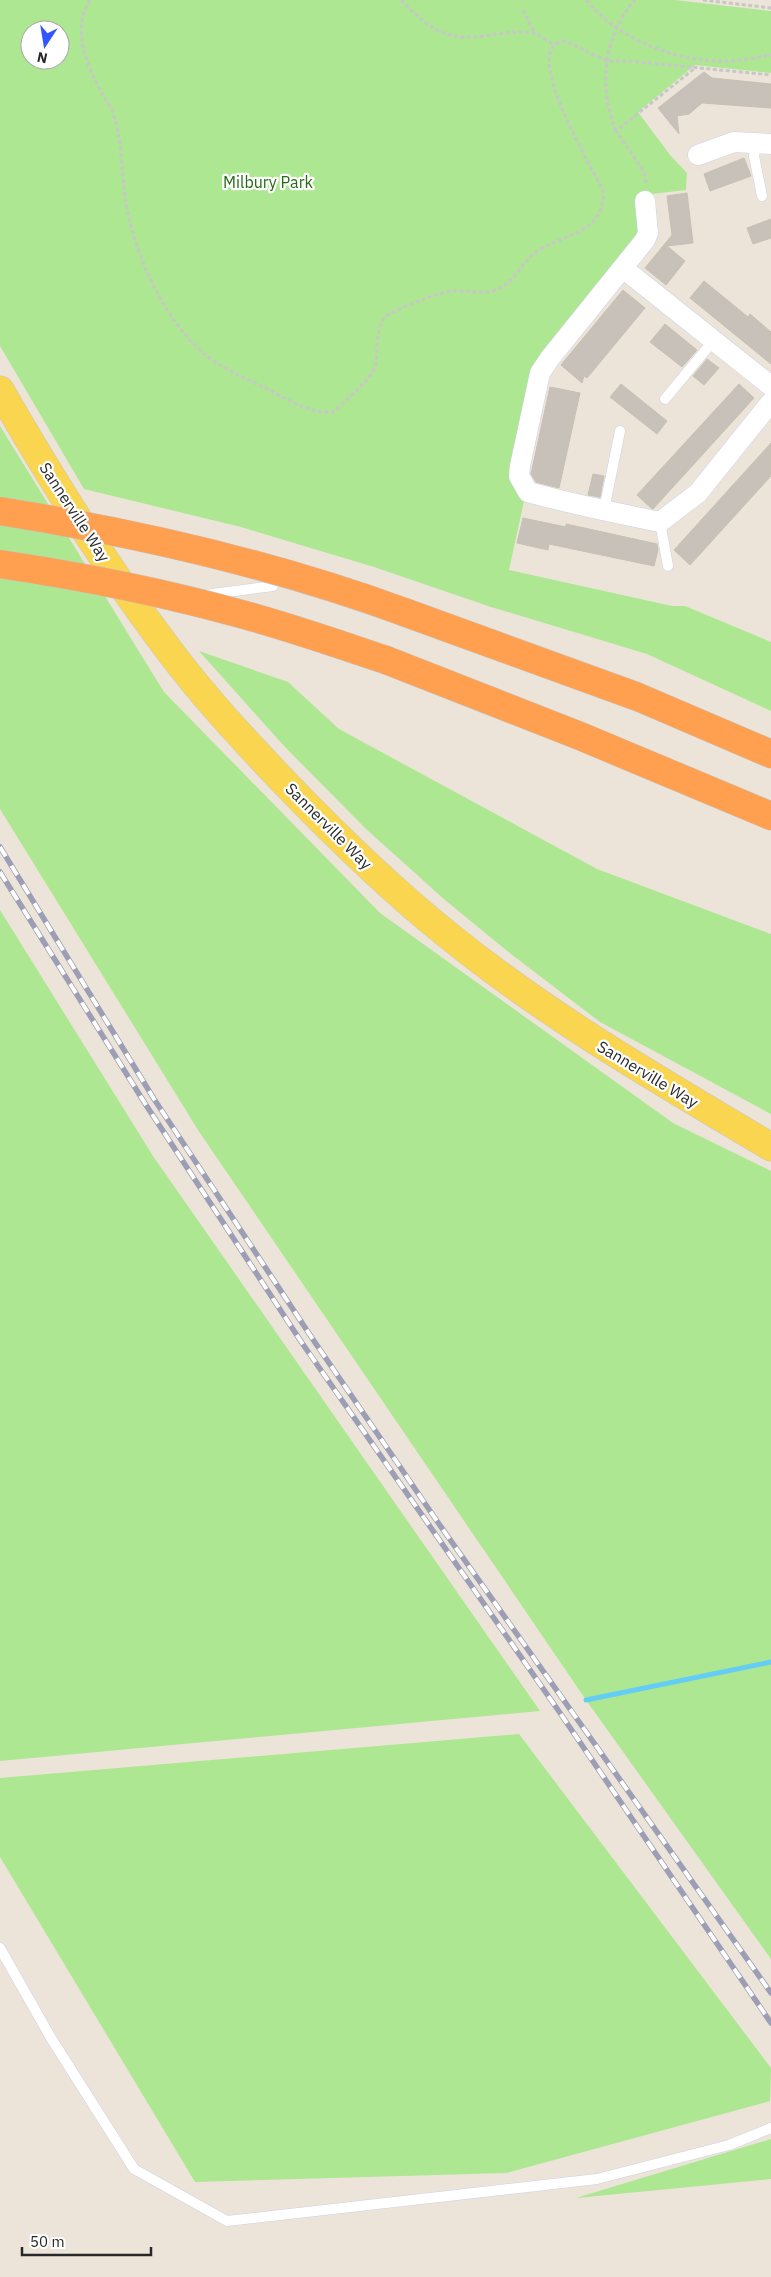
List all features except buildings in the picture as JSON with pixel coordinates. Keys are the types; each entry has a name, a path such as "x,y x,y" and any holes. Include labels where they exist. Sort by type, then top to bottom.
{"highway":[{"path":"0,511 145,537 246,561 340,589 638,696 771,754"},
{"path":"0,564 98,580 184,599 242,614 386,660 580,736 771,816"}],"main road":[{"name":"Sannerville Way","path":"0,390 36,452 167,649 210,703 330,829 393,889 449,936 539,1004 622,1059 771,1147"}],"street":[{"path":"698,155 724,144 763,144"},
{"path":"645,201 648,233 645,240 540,373 520,466 520,476 528,492 592,509 660,522 698,493 771,402"},
{"path":"624,269 771,386"}],"lane":[{"path":"762,196 754,156 763,144"},
{"path":"665,399 714,340"},
{"path":"604,510 620,431"},
{"path":"660,522 668,566"},
{"path":"137,605 273,586"},
{"path":"0,1948 51,2038 134,2169 227,2221 597,2179 729,2145 771,2128"}],"path":[{"path":"90,0 81,22 86,56 101,92 114,114 120,139 123,183 131,225 142,258 157,291 179,327 205,354 250,380 319,413 333,412 373,371 381,324 389,314 451,290 486,292 499,288 512,279 537,251 577,235 599,213 603,199 603,190 562,109 551,82 550,53 553,44"},
{"path":"401,0 430,25 453,36 466,38 525,33 536,34 553,44 565,40 607,61 629,61 771,76"},
{"path":"586,0 603,19 654,48 698,60 720,61 771,55"},
{"path":"635,0 616,27 607,61 606,100 616,131 644,172 648,198 645,201"},
{"path":"703,0 771,8"},
{"path":"523,10 536,34"},
{"path":"616,131 696,68"}],"green space":[{"name":"Milbury Park","path":"0,0 675,0 771,11 771,73 695,65 638,112 670,155 687,173 686,190 643,195 641,231 535,365 518,492 524,501 509,570 672,606 685,606 771,642 771,711 647,654 491,607 374,567 241,527 84,489 0,346"},
{"path":"0,426 164,692 380,913 673,1123 771,1171 771,1959 586,1700 198,1130 0,809"},
{"path":"199,651 288,682 339,729 597,869 771,934 771,1114 600,1022 511,954 445,900 366,829 285,747"},
{"path":"0,910 153,1156 540,1711 0,1761"},
{"path":"519,1734 771,2068 770,2101 506,2173 195,2182 0,1857 0,1778"},
{"path":"771,2139 771,2179 576,2198"}],"waterway":[{"path":"586,1700 771,1662"}],"railway":[{"path":"0,847 154,1099 312,1338 439,1524 771,1993"},
{"path":"0,872 146,1105 302,1343 558,1710 771,2023"}]}
